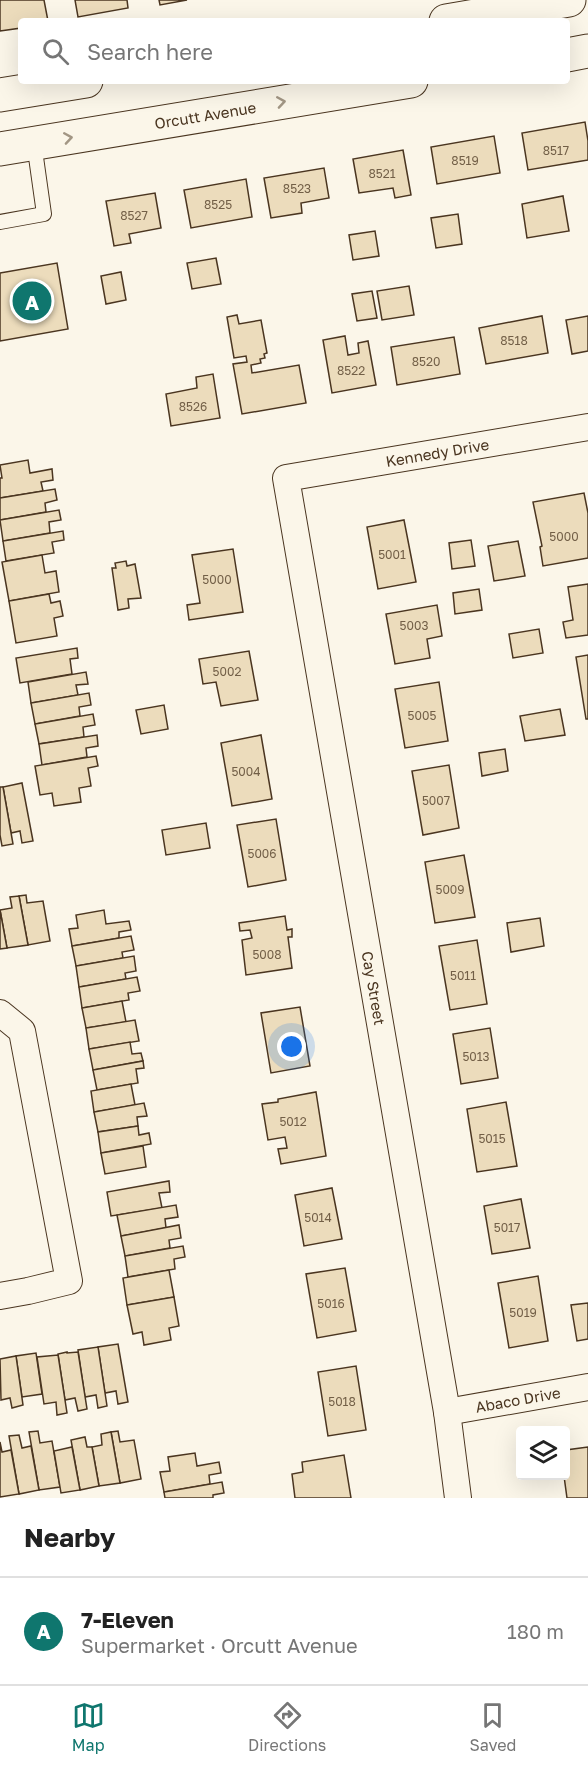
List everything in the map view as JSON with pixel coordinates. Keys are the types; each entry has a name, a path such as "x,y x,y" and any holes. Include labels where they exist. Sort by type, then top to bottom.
{"main road":[{"path":"467,18 546,7"},
{"path":"570,54 588,51"},
{"path":"0,95 68,84"},
{"name":"Orcutt Avenue","path":"0,149 393,84"}],"street":[{"name":"Kennedy Drive","path":"286,478 588,427"},
{"name":"Cay Street","path":"286,478 447,1412 458,1498"},
{"path":"0,1013 22,1031 69,1281 0,1296"},
{"name":"Abaco Drive","path":"447,1412 588,1387"}],"lane":[{"path":"0,222 44,214 34,143"}],"building":[{"path":"0,0 44,0 47,18 18,18 18,28 0,31"},
{"path":"75,0 127,0 128,8 78,17"},
{"path":"159,0 187,0 160,5"},
{"path":"585,122 588,160 528,170 522,133"},
{"path":"494,136 500,173 437,184 431,147"},
{"path":"403,150 411,195 395,198 393,188 359,193 353,159"},
{"path":"324,168 329,198 301,203 302,213 271,218 264,178"},
{"path":"246,179 252,217 191,228 184,190"},
{"path":"155,193 161,228 129,234 131,243 114,246 106,201"},
{"path":"563,196 569,231 527,238 522,204"},
{"path":"458,214 462,244 436,248 431,218"},
{"path":"375,231 379,256 353,260 349,235"},
{"path":"216,258 221,284 192,289 187,263"},
{"path":"57,263 68,329 0,341 0,273"},
{"path":"121,272 126,300 106,304 101,276"},
{"path":"409,286 414,315 382,320 377,291"},
{"path":"372,291 377,318 357,321 352,294"},
{"path":"237,315 239,324 261,320 267,353 264,354 265,358 260,359 261,363 251,365 252,373 299,365 306,403 242,414 233,364 247,362 246,356 234,358 227,317"},
{"path":"542,316 548,353 486,364 479,328"},
{"path":"588,316 588,351 572,354 566,320"},
{"path":"345,336 348,355 359,353 358,343 368,341 376,385 332,393 323,340"},
{"path":"454,337 460,374 397,385 391,347"},
{"path":"213,374 220,418 171,426 166,394 197,388 196,377"},
{"path":"28,460 30,473 52,469 53,480 41,482 43,491 0,498 0,478 2,478 0,465"},
{"path":"55,489 57,500 45,503 46,512 0,520 0,498"},
{"path":"584,493 588,513 588,558 543,566 540,547 542,546 533,502"},
{"path":"59,510 61,520 49,522 50,533 3,541 0,520"},
{"path":"404,520 416,582 378,589 367,527"},
{"path":"63,531 64,540 52,542 54,553 6,561 3,541"},
{"path":"471,540 475,566 452,569 449,543"},
{"path":"518,541 525,576 494,581 488,546"},
{"path":"233,549 243,612 189,620 187,605 200,603 192,555"},
{"path":"42,555 45,573 56,571 59,592 9,601 2,562"},
{"path":"126,561 127,566 135,564 141,598 128,599 129,608 118,610 112,568 116,568 115,563"},
{"path":"588,584 588,635 566,638 563,622 573,620 568,587"},
{"path":"479,589 482,610 455,614 453,593"},
{"path":"49,594 51,603 60,601 63,616 54,618 57,636 16,643 9,601"},
{"path":"437,605 442,636 427,639 430,658 395,664 386,614"},
{"path":"539,629 543,653 513,658 509,634"},
{"path":"77,648 78,658 70,659 72,674 20,683 16,658"},
{"path":"249,651 258,700 221,706 216,682 203,684 199,659"},
{"path":"588,655 588,719 586,719 576,657"},
{"path":"86,672 88,684 76,685 78,695 31,703 28,682"},
{"path":"439,682 448,741 405,748 395,689"},
{"path":"89,693 91,705 79,707 80,716 35,724 31,703"},
{"path":"164,705 168,729 141,734 136,710"},
{"path":"560,709 565,735 525,741 520,716"},
{"path":"93,714 95,725 83,727 84,737 39,744 35,724"},
{"path":"97,735 98,746 86,748 87,757 42,765 39,744"},
{"path":"261,735 272,799 232,806 221,743"},
{"path":"505,749 508,771 482,776 479,753"},
{"path":"96,756 98,766 88,768 91,786 79,788 81,802 54,806 52,793 40,795 35,766"},
{"path":"449,765 459,828 423,835 412,771"},
{"path":"22,783 33,841 22,843 20,831 11,833 3,787"},
{"path":"0,787 3,787 13,844 2,846 0,835"},
{"path":"276,819 286,880 248,887 237,825"},
{"path":"206,823 210,848 166,855 162,830"},
{"path":"464,855 475,917 435,923 425,862"},
{"path":"26,895 27,903 43,901 50,941 28,945 19,896"},
{"path":"19,896 28,945 7,948 0,910 12,908 10,897"},
{"path":"0,910 7,948 0,949"},
{"path":"104,910 106,924 129,921 131,930 119,932 119,938 72,946 69,929 78,928 76,915"},
{"path":"285,916 287,930 292,929 292,937 288,937 292,968 246,975 242,940 252,938 250,930 240,931 239,923"},
{"path":"540,918 544,946 511,952 507,923"},
{"path":"131,936 134,950 122,952 123,958 76,966 72,946"},
{"path":"477,940 487,1004 450,1010 439,946"},
{"path":"134,956 136,971 125,973 126,979 79,987 76,966"},
{"path":"137,977 140,991 128,993 129,1000 82,1008 79,987"},
{"path":"122,1001 126,1022 86,1028 82,1008"},
{"path":"300,1007 310,1066 271,1073 261,1013"},
{"path":"135,1020 139,1041 89,1049 86,1028"},
{"path":"490,1028 498,1078 461,1084 453,1034"},
{"path":"130,1042 132,1054 141,1053 143,1061 93,1070 89,1049"},
{"path":"143,1061 144,1068 136,1069 138,1083 97,1090 93,1070"},
{"path":"131,1084 135,1105 94,1112 91,1091"},
{"path":"316,1092 326,1156 281,1164 278,1149 287,1148 285,1137 268,1140 262,1104"},
{"path":"506,1102 517,1166 477,1172 467,1109"},
{"path":"144,1103 147,1116 137,1117 138,1126 98,1132 94,1112"},
{"path":"138,1126 139,1135 149,1133 151,1144 101,1153 98,1132"},
{"path":"143,1146 146,1167 105,1174 101,1153"},
{"path":"169,1181 170,1192 159,1193 162,1208 111,1216 107,1192"},
{"path":"332,1188 342,1239 304,1246 295,1195"},
{"path":"521,1199 530,1248 492,1254 484,1206"},
{"path":"176,1205 178,1217 165,1219 166,1228 121,1236 117,1215"},
{"path":"179,1225 181,1238 169,1240 170,1248 125,1256 121,1236"},
{"path":"183,1246 185,1257 174,1259 175,1269 128,1277 125,1256"},
{"path":"345,1268 356,1331 317,1338 306,1274"},
{"path":"169,1270 174,1297 127,1305 123,1278"},
{"path":"538,1276 548,1341 509,1348 498,1283"},
{"path":"174,1297 179,1326 169,1328 171,1340 144,1345 142,1332 133,1334 127,1305"},
{"path":"588,1303 588,1339 577,1341 571,1305"},
{"path":"118,1344 128,1402 118,1404 116,1391 105,1393 98,1347"},
{"path":"98,1347 107,1406 98,1408 96,1395 85,1397 78,1350"},
{"path":"78,1352 87,1409 78,1411 75,1398 65,1400 58,1354"},
{"path":"36,1353 42,1394 22,1397 16,1356"},
{"path":"58,1355 67,1413 57,1415 56,1402 44,1404 37,1357"},
{"path":"16,1356 23,1405 12,1408 10,1398 1,1400 0,1359"},
{"path":"356,1366 366,1430 328,1436 318,1372"},
{"path":"38,1431 40,1443 52,1441 60,1487 39,1490 29,1432"},
{"path":"118,1431 120,1442 134,1440 141,1479 120,1483 111,1432"},
{"path":"111,1432 120,1483 99,1486 92,1447 102,1445 101,1434"},
{"path":"19,1435 22,1448 31,1446 39,1490 19,1494 9,1436"},
{"path":"85,1437 87,1447 92,1447 99,1486 80,1490 71,1440"},
{"path":"0,1442 2,1452 11,1450 19,1494 0,1497"},
{"path":"72,1447 80,1490 61,1493 54,1451"},
{"path":"588,1447 588,1498 567,1498 565,1480 570,1480 570,1449"},
{"path":"195,1453 197,1466 219,1462 221,1473 209,1475 210,1484 164,1492 160,1472 170,1471 168,1457"},
{"path":"344,1455 351,1498 295,1498 292,1474 303,1472 302,1462"},
{"path":"222,1482 224,1493 213,1495 213,1498 165,1498 164,1492"}],"place":[{"name":"7-Eleven","path":"32,301"}]}
